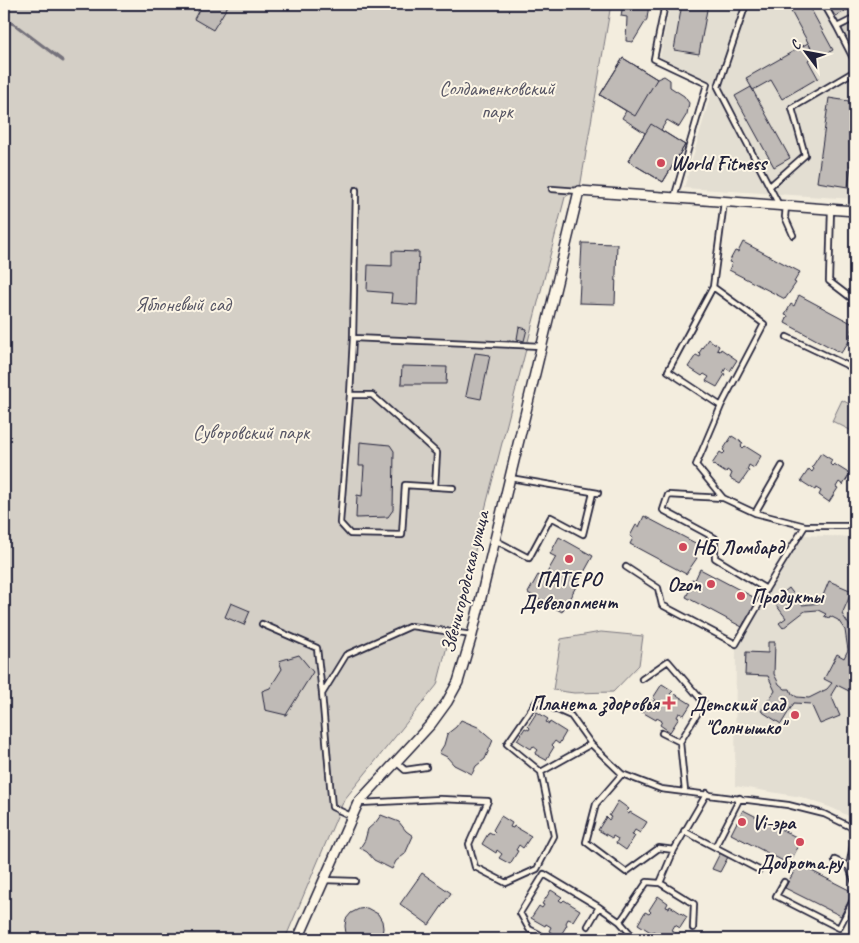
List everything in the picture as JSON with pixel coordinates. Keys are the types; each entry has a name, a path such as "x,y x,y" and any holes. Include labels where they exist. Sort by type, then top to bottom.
{"street":[{"path":"579,191 855,211"},
{"name":"Звенигородская улица","path":"298,939 358,803 431,724 447,702 458,682 472,635 579,191"}],"lane":[{"path":"665,4 654,59 707,84 674,198"},
{"path":"746,4 718,87 770,186 783,206 793,235"},
{"path":"824,4 855,62"},
{"path":"837,28 855,18"},
{"path":"770,186 805,155 792,108 855,71"},
{"path":"356,190 353,338 340,523 350,534 402,535 405,485 453,488"},
{"path":"552,190 579,191"},
{"path":"722,406 668,371 713,287 724,202"},
{"path":"831,209 828,281 855,301"},
{"path":"713,287 764,324 722,406 696,465 723,498"},
{"path":"787,337 855,368"},
{"path":"353,338 541,346"},
{"path":"350,394 372,395 437,453 435,487"},
{"path":"755,512 782,466"},
{"path":"494,540 529,558 551,517 583,534 595,493 509,478"},
{"path":"766,588 715,558 714,538 663,510 668,495 723,498 755,512 805,526 855,526"},
{"path":"626,567 658,588 662,605 736,644 762,599 766,588 805,526"},
{"path":"262,624 317,648 332,807 351,816"},
{"path":"322,694 346,655 411,626 472,635"},
{"path":"642,679 668,661 704,703 680,742 684,791"},
{"path":"358,803 440,799 488,801 469,844 475,867 506,883 537,869 554,836 541,772 508,744 537,701 571,716 591,744 622,774 661,789 788,805 824,814 855,829"},
{"path":"662,732 680,742"},
{"path":"541,772 591,744"},
{"path":"396,762 404,770 426,767"},
{"path":"622,774 596,804 586,842 626,872 659,848 674,850"},
{"path":"660,883 684,831 707,794"},
{"path":"714,847 740,798"},
{"path":"684,831 759,870"},
{"path":"855,835 849,867 855,883"},
{"path":"835,860 849,867"},
{"path":"537,869 620,922 635,939"},
{"path":"539,934 529,929 520,913 544,874"},
{"path":"324,880 355,881"},
{"path":"620,922 647,882 660,883 694,904 693,928"},
{"path":"784,882 776,896 839,928 855,897"},
{"path":"588,926 599,908"}],"shaded area":[{"path":"670,4 855,4 855,199 684,188 714,83 660,57"},
{"name":"Детский сад \"Солнышко\"","path":"802,535 855,537 855,819 832,808 801,797 735,786 736,644 749,629 760,610 769,587"}],"green space":[{"name":"Суворовский парк","path":"4,4 611,4 580,188 565,197 480,529 459,620 454,619 437,685 344,800 285,939 4,939"},
{"path":"855,22 855,55 841,29"},
{"path":"842,400 855,407 855,426 852,431 832,421"},
{"path":"601,632 643,636 639,665 613,692 574,693 553,690 561,639"}],"building":[{"path":"202,4 229,4 213,30 194,19"},
{"path":"623,4 649,4 647,19 633,42 626,41 627,17 621,16"},
{"path":"682,4 708,4 699,54 674,50"},
{"path":"787,4 808,4 833,50 817,59"},
{"path":"827,4 855,4 855,6 834,17"},
{"path":"808,43 815,55 808,60 818,78 782,99 771,80 753,90 746,78"},
{"path":"623,58 657,79 664,76 670,80 670,87 684,96 689,103 687,114 679,127 667,120 661,130 685,145 663,182 628,161 645,133 622,118 626,111 600,95"},
{"path":"623,58 657,79 635,116 600,95"},
{"path":"751,87 790,158 774,167 735,96"},
{"path":"829,98 855,102 855,137 848,187 817,182"},
{"path":"651,124 685,145 663,182 628,161"},
{"path":"743,242 800,272 794,282 796,283 785,299 729,270 732,263 729,262 735,251 738,252"},
{"path":"582,243 617,244 615,304 579,303"},
{"path":"392,251 419,252 417,305 391,303 392,293 367,291 368,265 392,266"},
{"path":"799,295 855,325 850,336 852,337 841,353 785,323 788,316 785,315 791,304 794,306"},
{"path":"519,327 527,329 524,341 517,339"},
{"path":"708,339 719,346 717,350 720,351 721,349 737,360 730,371 726,368 723,373 725,374 717,387 706,381 709,377 704,374 702,376 688,367 696,355 700,357 699,353"},
{"path":"475,353 490,355 481,399 466,396"},
{"path":"402,366 447,367 446,384 401,384"},
{"path":"732,436 743,443 741,446 743,448 745,446 761,456 754,468 749,465 747,470 749,471 740,484 730,478 732,473 727,470 726,473 712,464 720,452 723,454 725,452 723,450"},
{"path":"360,442 390,445 394,451 393,510 388,517 356,518 357,495 362,496 364,466 359,466"},
{"path":"821,453 832,460 830,464 832,466 834,464 850,474 843,485 839,482 836,487 838,488 829,502 819,495 821,491 816,488 815,490 801,481 809,469 812,472 814,469 812,467"},
{"path":"644,516 701,546 695,557 697,558 686,574 630,544 633,538 630,536 636,525 639,527"},
{"path":"559,537 593,556 562,612 528,593 538,575 544,578 556,557 550,554"},
{"path":"700,569 757,599 747,622 745,621 742,627 686,597 689,591 686,589 692,579 695,580"},
{"path":"829,581 852,591 842,614 851,628 855,627 855,650 850,660 855,663 855,694 837,685 831,695 840,716 820,724 811,704 794,703 781,724 761,711 775,691 768,676 745,675 746,652 768,653 768,642 775,642 774,674 779,684 785,689 790,689 792,694 797,697 809,698 827,689 832,683 824,679 837,654 844,658 848,650 845,630 838,620 830,616 829,618 824,616 826,614 818,610 805,611 783,628 779,623 786,618 773,601 789,588 802,605 820,603"},
{"path":"231,603 250,611 244,625 225,617"},
{"path":"299,655 313,672 286,715 265,710 262,691 270,688 282,669 279,661"},
{"path":"662,684 673,691 670,694 673,696 675,694 691,704 684,715 679,713 677,717 679,718 670,732 660,725 662,721 657,718 656,720 642,712 650,700 653,702 655,699 653,698"},
{"path":"537,712 548,719 546,722 549,724 550,722 566,732 559,744 555,741 552,745 554,747 546,760 535,754 538,750 533,746 531,749 517,740 525,728 529,730 528,726"},
{"path":"461,720 478,727 493,740 485,759 476,766 472,774 454,765 447,757 439,753 444,745 447,734"},
{"path":"618,801 629,809 626,812 629,814 630,812 647,822 640,833 635,830 632,835 635,836 626,850 616,843 618,839 613,836 612,838 598,830 606,817 609,820 611,817 609,816"},
{"path":"743,810 802,840 789,864 731,834"},
{"path":"381,815 399,822 413,836 405,854 396,861 392,869 374,860 367,852 360,848 365,840 368,829"},
{"path":"501,816 512,823 510,827 513,828 514,826 531,836 523,848 519,845 516,850 518,851 510,864 499,858 502,854 497,850 496,853 482,844 489,832 493,834 495,832 493,830"},
{"path":"720,853 728,857 720,872 712,869"},
{"path":"798,864 853,892 841,916 785,888"},
{"path":"422,873 451,893 429,925 400,904"},
{"path":"551,890 562,897 559,900 562,902 564,900 580,910 573,921 568,919 567,925 559,938 549,931 551,927 546,924 545,926 531,918 539,906 542,908 544,905 542,904"},
{"path":"658,896 668,903 666,907 669,908 670,906 687,917 680,928 675,925 669,939 658,939 656,938 658,934 653,931 652,933 638,924 645,912 649,914 651,912 649,910"},
{"path":"367,908 378,914 382,921 382,935 379,939 349,939 346,934 346,919 351,913"}],"waterway":[{"path":"4,21 14,24 63,61"}],"place":[{"name":"World Fitness","path":"661,163"},
{"name":"НБ Ломбард","path":"683,547"},
{"name":"ПАТЕРО Девелопмент","path":"569,559"},
{"name":"Ozon","path":"711,584"},
{"name":"Продукты","path":"741,596"},
{"name":"Планета здоровья","path":"669,703"},
{"name":"Детский сад \"Солнышко\"","path":"795,715"},
{"name":"Vi-эра","path":"742,822"},
{"name":"Доброта.ру","path":"800,842"}],"park label":[{"name":"Солдатенковский парк","path":"497,100"},
{"name":"Яблоневый сад","path":"183,304"}]}
